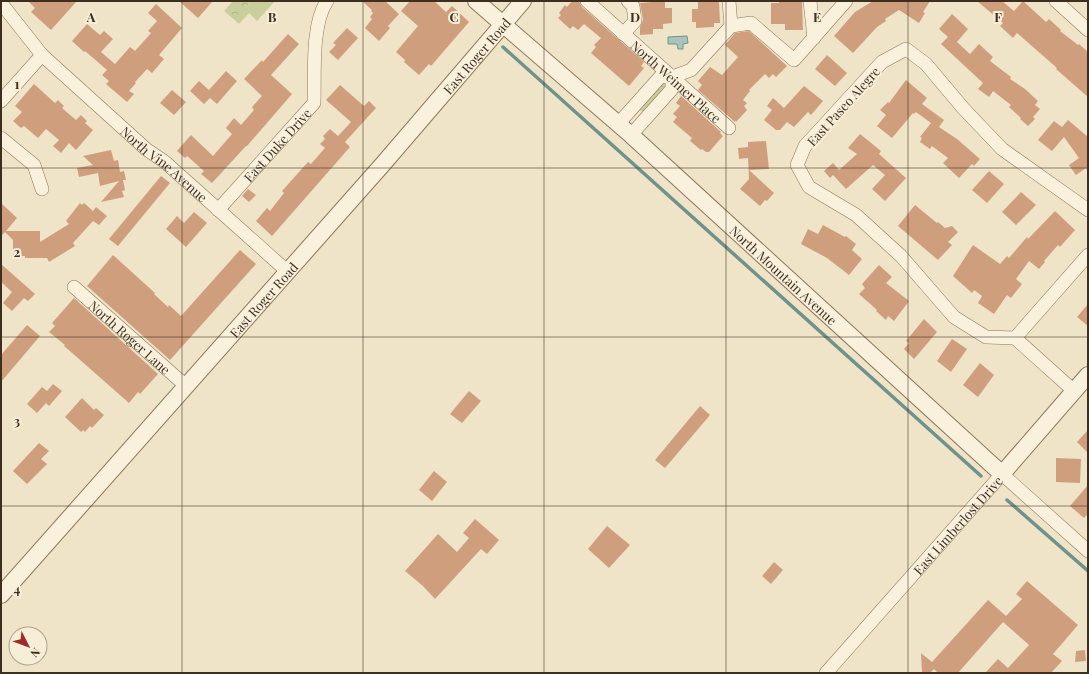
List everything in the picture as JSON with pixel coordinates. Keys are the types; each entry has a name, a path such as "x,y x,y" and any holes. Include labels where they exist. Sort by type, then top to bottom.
{"street":[{"name":"East Duke Drive","path":"218,210 314,103 316,36 322,8 327,1"},
{"name":"North Mountain Avenue","path":"476,1 631,135 1088,551"},
{"name":"East Roger Road","path":"1,595 383,164 523,1"},
{"name":"North Weimer Place","path":"587,1 729,128"},
{"name":"North Weimer Place","path":"623,34 635,20 633,6 628,1"},
{"path":"729,1 731,26"},
{"path":"810,1 814,38"},
{"path":"618,124 661,76 672,77 690,70 731,26 751,23 794,60 846,1"},
{"path":"1056,1 1088,30"},
{"name":"North Vine Avenue","path":"1,3 42,55 146,149 165,162 288,272"},
{"name":"East Paseo Alegre","path":"1015,338 986,337 954,317 901,256 862,220 809,187 797,165 805,146 882,62 906,49 926,64 963,108 1002,149 1088,210"},
{"path":"1,101 42,55"},
{"path":"631,135 672,88 672,77"},
{"path":"1,138 34,165 42,189"},
{"path":"1074,391 1015,338 1088,255"},
{"name":"North Roger Lane","path":"74,287 186,386"},
{"name":"East Limberlost Drive","path":"826,673 1088,375"}],"green space":[{"path":"233,1 251,1 246,7 251,11 239,24 224,11"},
{"path":"251,1 275,1 257,21 249,13 250,11 246,7"},
{"path":"661,82 667,82 667,86 644,112 638,109"}],"water":[{"path":"687,36 688,43 683,44 683,49 678,49 677,44 668,44 668,37"}],"building":[{"path":"28,1 77,1 51,30 31,12 35,8"},
{"path":"179,1 213,1 198,18"},
{"path":"362,1 385,1 399,14 388,26 390,28 379,41 365,28 372,19 370,17 373,13 371,11 372,10"},
{"path":"410,1 434,1 446,12 452,6 469,22 431,66 429,64 419,75 404,62 405,60 396,52 418,26 401,11"},
{"path":"572,1 579,1 582,7 644,62 641,66 644,68 629,86 591,53 596,47 594,45 601,38 584,24 578,30 573,26 570,29 558,18 561,15 559,13 565,5 567,7"},
{"path":"665,1 665,8 672,8 672,23 663,24 663,29 653,29 653,34 640,35 640,27 643,20 640,3"},
{"path":"698,1 719,1 720,23 714,23 714,27 696,28 696,22 692,22 692,9 698,9"},
{"path":"779,1 802,1 803,30 785,30 785,24 771,24 771,3 779,3"},
{"path":"873,1 930,1 923,12 925,13 919,23 899,10 885,19 886,21 877,27 853,53 834,36 855,12"},
{"path":"977,1 1002,1 1014,11 1023,1 1046,22 1049,19 1061,30 1060,31 1078,45 1079,44 1088,52 1088,97 1017,33 1013,38 1000,26 1003,23"},
{"path":"156,4 182,28 159,55 164,59 152,73 147,69 135,82 136,83 129,91 134,94 127,102 106,84 109,81 102,75 107,70 72,41 87,24 100,35 104,31 113,39 101,52 115,64 130,47 135,51 151,33 148,31 157,21 148,13"},
{"path":"952,14 968,29 957,42 970,54 979,44 993,57 990,61 1038,101 1035,105 1040,109 1033,117 1035,119 1028,126 1009,107 1011,105 993,91 989,97 978,89 983,83 941,44 948,37 939,29"},
{"path":"347,28 358,38 338,60 329,52 336,45 333,43"},
{"path":"749,31 787,66 776,77 773,74 769,78 765,74 749,90 750,91 743,100 747,103 744,106 747,110 735,122 698,90 702,85 698,81 710,67 722,75 738,57 725,45 735,33"},
{"path":"288,34 299,44 271,75 292,94 247,146 212,183 201,174 204,171 187,156 185,158 177,151 191,135 213,156 232,134 226,128 234,118 241,125 254,110 252,107 262,96 244,79 262,60 263,62"},
{"path":"827,55 847,73 835,86 815,69"},
{"path":"226,71 237,81 217,104 210,98 204,104 190,91 199,81 209,90"},
{"path":"906,80 927,98 922,104 944,120 939,127 957,139 980,159 974,166 972,164 959,178 943,163 948,158 932,146 930,149 920,142 922,138 920,137 931,123 916,112 914,114 913,113 892,138 877,126 886,115 880,110 888,102 889,103"},
{"path":"34,84 55,103 58,100 64,106 62,108 76,120 81,115 87,121 85,123 93,130 76,150 69,143 61,153 53,146 59,140 46,129 38,138 24,126 21,128 13,121 22,112 15,106"},
{"path":"340,85 364,106 369,101 376,108 345,142 350,147 272,236 256,221 267,208 270,211 284,193 282,191 308,162 311,164 325,148 320,144 325,139 323,136 330,129 338,136 351,122 326,100"},
{"path":"804,86 823,101 811,115 808,112 794,127 787,122 780,130 776,130 764,120 772,110 767,106 773,98 784,108"},
{"path":"172,90 186,102 174,115 160,103"},
{"path":"681,96 721,132 720,133 723,136 709,152 702,149 701,150 690,141 692,138 673,122 677,117 673,114 680,106 676,103"},
{"path":"1068,120 1088,137 1088,171 1086,168 1076,175 1069,165 1079,158 1064,137 1052,151 1038,140 1054,121 1062,127"},
{"path":"860,134 881,151 879,154 906,178 885,201 872,189 885,175 873,165 846,189 833,175 830,178 824,171 833,163 839,170 857,154 848,148"},
{"path":"766,141 769,169 749,170 774,193 760,206 740,189 749,179 748,158 739,159 738,148 748,147 748,142"},
{"path":"111,150 114,161 118,160 120,172 124,171 126,180 123,180 125,190 122,191 124,197 101,202 119,181 100,186 98,173 79,177 77,168 93,165 83,156"},
{"path":"989,171 1004,184 987,203 972,190"},
{"path":"161,176 170,183 118,246 109,239"},
{"path":"248,189 256,195 249,202 242,196"},
{"path":"1021,192 1036,205 1016,225 1002,212"},
{"path":"1,203 17,218 6,231 40,231 40,242 69,224 66,221 80,203 82,205 84,203 93,211 96,207 107,216 99,225 93,221 73,243 75,246 49,262 47,258 25,258 25,256 13,256 13,240 5,232 1,236"},
{"path":"915,205 937,223 938,222 945,228 952,226 958,232 948,242 952,245 938,260 898,226"},
{"path":"1055,211 1075,230 1060,247 1058,245 1039,269 1029,261 1016,279 1022,284 1011,298 1007,295 994,314 978,303 982,296 974,290 972,293 953,276 973,245 1000,264 1007,256 1009,258 1027,237 1028,239"},
{"path":"194,212 207,223 186,247 166,229 177,216 184,223"},
{"path":"823,225 845,237 846,236 856,244 852,250 862,259 849,275 827,258 801,244 808,229 818,234"},
{"path":"240,250 256,264 170,360 87,286 113,255 155,293 154,294 168,307 169,305 181,316"},
{"path":"1,264 35,294 28,301 24,298 12,311 3,303 12,292 1,282"},
{"path":"879,265 892,277 886,283 909,301 894,321 888,316 886,320 859,294 865,288 862,284"},
{"path":"74,298 158,374 140,394 138,392 129,403 49,332 55,326 52,323"},
{"path":"1088,304 1088,326 1077,317"},
{"path":"924,319 937,332 914,359 904,349 909,343 906,341"},
{"path":"27,325 40,336 1,382 1,355"},
{"path":"952,339 967,349 951,372 937,361"},
{"path":"980,363 994,375 978,397 963,385"},
{"path":"53,384 62,391 49,406 46,403 37,413 27,404 42,387 47,391"},
{"path":"469,391 481,401 462,423 450,414"},
{"path":"82,398 94,410 96,408 104,415 92,428 90,426 85,432 83,430 81,432 65,417"},
{"path":"700,406 710,415 665,468 655,460"},
{"path":"1088,430 1088,453 1077,442"},
{"path":"39,443 49,451 41,459 47,464 27,484 13,471"},
{"path":"1056,458 1081,459 1080,483 1056,482"},
{"path":"434,471 447,482 432,501 419,490"},
{"path":"1088,485 1088,514 1084,518 1070,506"},
{"path":"475,519 499,540 487,554 481,549 435,599 423,586 405,571 438,534 457,552 469,538 463,533"},
{"path":"607,526 630,545 609,568 588,549"},
{"path":"774,562 783,570 771,584 762,576"},
{"path":"1027,581 1078,625 1053,654 1062,661 1051,673 985,673 998,659 1008,668 1029,645 1003,622 958,673 938,673 934,669 930,673 922,673 921,653 932,662 988,600 1006,616 1022,599 1016,594"},
{"path":"1085,650 1086,661 1075,662 1076,651"}],"waterway":[{"path":"503,47 981,476"},
{"path":"1007,500 1088,571"}]}
